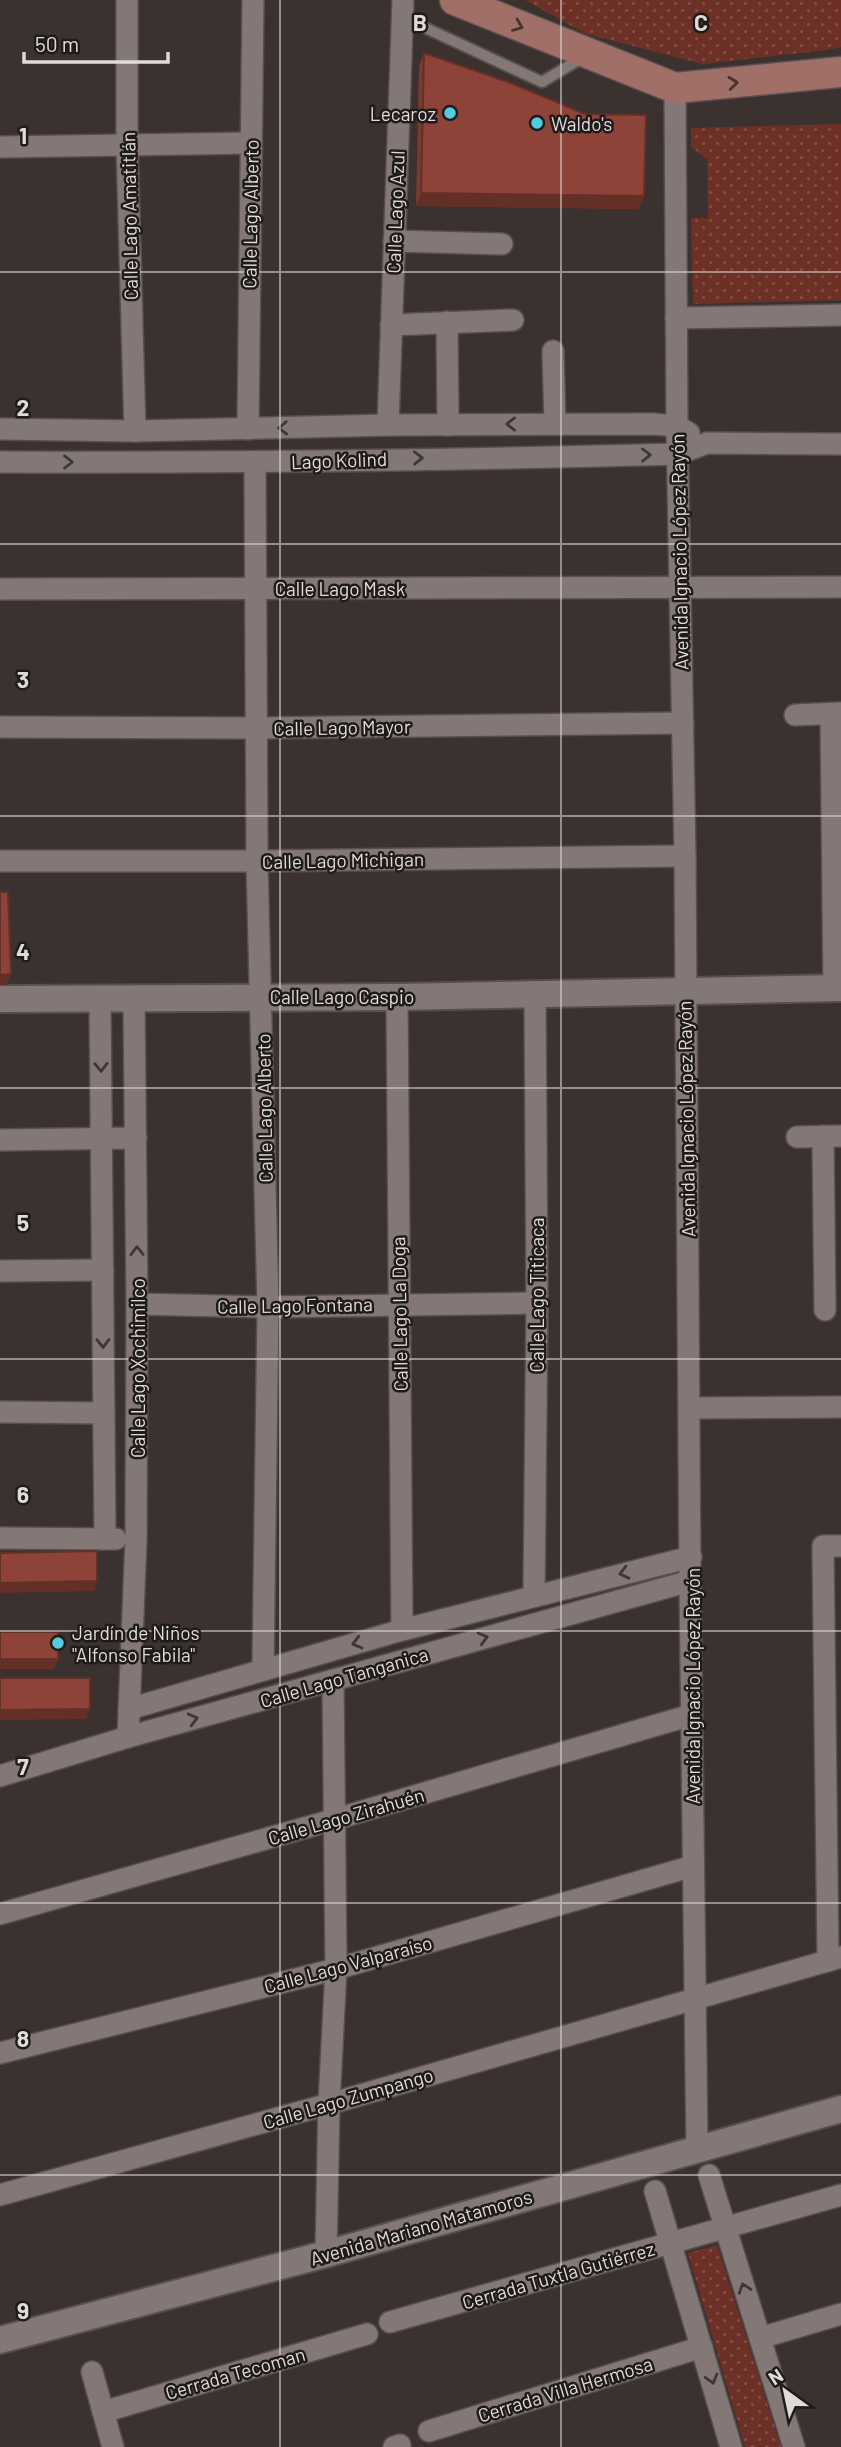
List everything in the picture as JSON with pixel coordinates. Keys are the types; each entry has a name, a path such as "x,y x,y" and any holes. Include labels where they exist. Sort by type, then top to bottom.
{"main road":[{"path":"468,3 675,88 841,72"}],"street":[{"name":"Calle Lago Amatitlán","path":"127,0 127,146 135,431"},
{"name":"Calle Lago Alberto","path":"248,429 253,0"},
{"name":"Calle Lago Azul","path":"388,425 403,9"},
{"name":"Avenida Ignacio López Rayón","path":"675,88 697,2150"},
{"path":"0,147 251,143"},
{"path":"394,241 502,244"},
{"path":"676,318 841,315"},
{"path":"391,325 513,320"},
{"path":"446,322 448,425"},
{"path":"553,351 555,424"},
{"name":"Lago Kolind","path":"0,429 135,431 388,425 677,426"},
{"path":"677,426 707,443 841,444"},
{"path":"319,460 320,427"},
{"name":"Lago Kolind","path":"0,462 255,463 678,454 707,443"},
{"name":"Calle Lago Alberto","path":"255,463 258,589 257,861 268,1307 263,1669"},
{"name":"Calle Lago Mask","path":"0,589 841,587"},
{"path":"795,715 836,713 838,988"},
{"name":"Calle Lago Mayor","path":"0,727 257,728 683,723"},
{"name":"Calle Lago Michigan","path":"0,861 685,856"},
{"name":"Calle Lago Caspio","path":"0,999 397,997 838,988"},
{"name":"Calle Lago Titicaca","path":"534,1596 536,994"},
{"name":"Calle Lago La Doga","path":"397,997 402,1630"},
{"name":"Calle Lago Xochimilco","path":"100,999 105,1539"},
{"name":"Calle Lago Xochimilco","path":"128,1737 136,1539 134,999"},
{"path":"797,1137 832,1136 833,1269 825,1310"},
{"path":"0,1140 136,1138"},
{"path":"0,1271 103,1270"},
{"name":"Calle Lago Fontana","path":"137,1304 268,1307 537,1303"},
{"path":"690,1408 841,1407"},
{"path":"0,1412 104,1413"},
{"path":"0,1538 136,1539"},
{"path":"834,1959 823,1546 841,1546"},
{"name":"Calle Lago Tanganica","path":"129,1709 402,1630 691,1557"},
{"name":"Calle Lago Tanganica","path":"0,1776 128,1737 690,1581"},
{"path":"436,1622 440,1650"},
{"path":"326,2254 329,2104 336,1969 333,1680"},
{"name":"Calle Lago Zirahuén","path":"0,1914 691,1715"},
{"name":"Calle Lago Valparaíso","path":"0,2053 336,1969 693,1866"},
{"name":"Calle Lago Zumpango","path":"0,2195 834,1959"},
{"name":"Avenida Mariano Matamoros","path":"0,2340 326,2254 841,2109"},
{"path":"709,2175 794,2447"},
{"path":"655,2191 732,2447"},
{"name":"Cerrada Tuxtla Gutiérrez","path":"390,2322 841,2195"},
{"path":"760,2338 841,2314"},
{"name":"Cerrada Tecoman","path":"103,2412 367,2334"},
{"name":"Cerrada Villa Hermosa","path":"429,2431 702,2347"},
{"path":"92,2372 113,2447"}],"lane":[{"path":"403,9 542,82 589,54"}],"shaded area":[{"path":"525,0 841,0 841,47 703,64 586,34"},
{"path":"841,124 841,300 693,304 691,218 708,218 707,159 691,147 691,128"},
{"path":"717,2245 781,2447 745,2447 688,2253"}],"building":[{"path":"424,53 511,83 585,114 646,115 644,196 421,193"},
{"path":"0,892 8,892 11,974 0,975"},
{"path":"97,1551 97,1581 0,1583 0,1553"},
{"path":"0,1632 58,1632 58,1659 0,1659"},
{"path":"0,1678 90,1678 90,1709 0,1710"}],"place":[{"name":"Lecaroz","path":"450,113"},
{"name":"Waldo's","path":"537,123"},
{"name":"Jardín de Niños \"Alfonso Fabila\"","path":"58,1643"}]}
